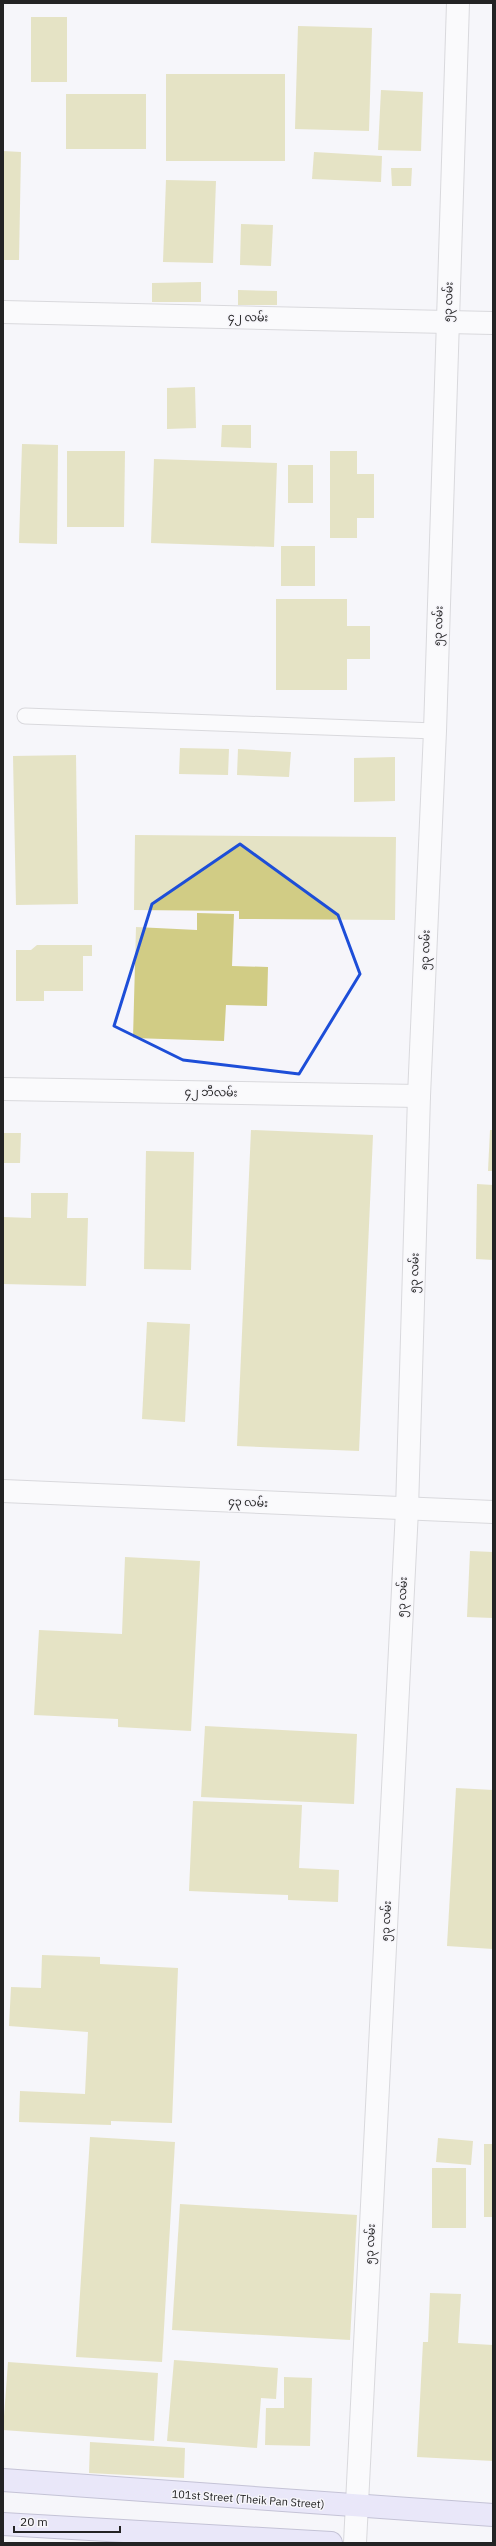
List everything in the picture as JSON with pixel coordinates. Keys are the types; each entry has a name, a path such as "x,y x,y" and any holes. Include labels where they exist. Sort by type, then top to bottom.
{"main road":[{"name":"101st Street (Theik Pan Street)","path":"3,2480 356,2507 493,2515"},
{"path":"3,2524 332,2543"}],"street":[{"name":"၅၃ လမ်း","path":"355,2543 407,1510 419,1096 435,731 458,3"},
{"name":"၄၂ လမ်း","path":"3,312 493,323"},
{"name":"၄၂ ဘီလမ်း","path":"3,1089 419,1096"},
{"name":"၄၃ လမ်း","path":"3,1491 407,1510 493,1512"}],"lane":[{"path":"25,716 435,731"}],"highlighted area":[{"path":"240,844 338,915 360,974 299,1074 183,1060 114,1026 152,904"}],"building":[{"path":"31,17 67,17 67,82 31,82"},
{"path":"298,26 372,28 369,131 295,129"},
{"path":"166,74 285,74 285,161 166,161"},
{"path":"381,90 423,92 421,151 378,150"},
{"path":"66,94 146,94 146,149 66,149"},
{"path":"3,151 21,152 19,260 3,260"},
{"path":"314,152 382,156 381,182 312,179"},
{"path":"391,168 412,168 411,186 392,186"},
{"path":"166,180 216,181 213,263 163,262"},
{"path":"241,224 273,225 271,266 240,265"},
{"path":"201,282 201,302 152,302 152,283"},
{"path":"238,290 277,291 277,305 238,305"},
{"path":"195,387 196,428 167,429 167,388"},
{"path":"222,425 251,425 251,448 221,447"},
{"path":"22,444 58,445 57,544 19,543"},
{"path":"67,451 125,451 124,527 67,527"},
{"path":"330,451 357,451 357,474 374,474 374,518 357,518 357,538 330,538"},
{"path":"154,459 277,463 274,547 151,543"},
{"path":"288,465 313,465 313,503 288,503"},
{"path":"281,546 315,546 315,586 281,586"},
{"path":"276,599 347,599 347,626 370,626 370,659 347,659 347,690 276,690"},
{"path":"180,748 229,749 228,775 179,774"},
{"path":"238,749 291,752 289,777 237,775"},
{"path":"76,755 78,904 16,905 13,756"},
{"path":"395,757 395,801 354,802 354,758"},
{"path":"135,835 396,837 395,920 239,919 239,911 134,910"},
{"path":"197,913 234,914 232,966 268,967 267,1006 226,1005 224,1041 133,1038 136,927 197,930"},
{"path":"37,945 92,945 92,956 83,956 83,991 44,991 44,1001 16,1001 16,950 31,950"},
{"path":"251,1130 373,1135 359,1451 237,1446"},
{"path":"490,1130 493,1130 493,1171 488,1171"},
{"path":"3,1133 21,1133 20,1163 3,1163"},
{"path":"146,1151 194,1152 191,1270 144,1269"},
{"path":"477,1184 493,1185 493,1260 476,1259"},
{"path":"31,1193 68,1193 67,1218 88,1218 86,1286 3,1284 3,1217 31,1218"},
{"path":"147,1322 190,1324 185,1422 142,1419"},
{"path":"470,1551 493,1552 493,1618 467,1617"},
{"path":"125,1557 200,1561 191,1731 118,1727 118,1719 34,1715 39,1630 122,1634"},
{"path":"205,1726 357,1734 354,1804 201,1797"},
{"path":"456,1788 493,1790 493,1949 447,1946"},
{"path":"193,1801 302,1805 299,1868 339,1870 338,1902 288,1900 288,1895 189,1891"},
{"path":"42,1955 100,1957 100,1964 178,1968 172,2123 111,2121 111,2125 19,2122 20,2091 85,2094 88,2032 9,2026 11,1987 41,1988"},
{"path":"90,2137 175,2142 162,2362 76,2357"},
{"path":"438,2138 473,2141 471,2165 436,2162"},
{"path":"484,2144 493,2144 493,2217 484,2217"},
{"path":"432,2168 466,2168 466,2228 432,2228"},
{"path":"180,2204 357,2215 350,2340 172,2330"},
{"path":"430,2293 461,2294 458,2343 493,2345 493,2461 417,2457 423,2342 428,2342"},
{"path":"174,2360 278,2368 276,2399 261,2398 257,2448 167,2441"},
{"path":"8,2362 158,2373 154,2441 3,2430"},
{"path":"284,2377 312,2378 310,2446 265,2445 266,2408 284,2408"},
{"path":"90,2442 185,2448 184,2478 89,2473"}]}
